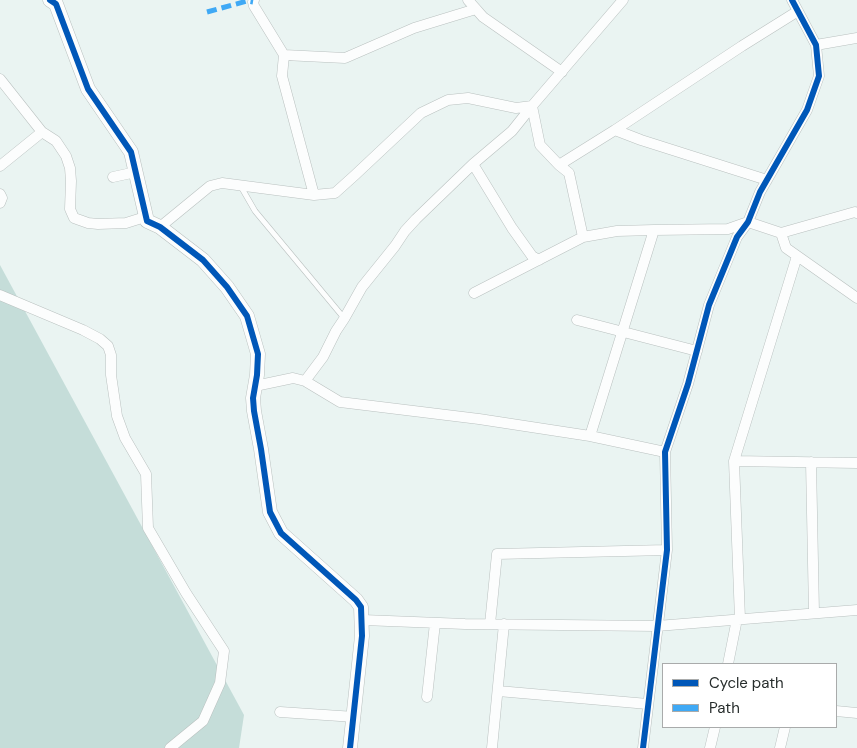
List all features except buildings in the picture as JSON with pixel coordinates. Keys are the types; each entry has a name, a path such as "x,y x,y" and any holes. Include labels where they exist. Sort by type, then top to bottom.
{"street":[{"path":"50,0 56,4 88,89 131,152 145,217 203,260 227,286 247,316 258,354 253,398 270,512 281,533 356,600 361,607 363,620 350,748"},
{"path":"254,0 254,6 284,56 282,76 314,195"},
{"path":"468,0 483,17 562,72"},
{"path":"305,381 323,357 362,286 405,231 472,164 512,131 623,0"},
{"path":"643,748 667,550 665,452 688,384 709,305 737,237 748,222 760,192 806,110 819,76 816,45 792,0"},
{"path":"284,56 346,58 414,28 476,10"},
{"path":"559,165 798,11"},
{"path":"816,45 857,38"},
{"path":"0,79 42,132 56,142 66,156 70,168 71,181 70,209 74,218 78,221 98,224 126,223 145,217"},
{"path":"160,227 210,186 222,182 314,195 335,193 421,113 448,100 468,98 516,108 532,106"},
{"path":"532,106 540,145 569,173 583,237"},
{"path":"615,130 767,180"},
{"path":"0,166 42,132"},
{"path":"472,164 512,228 532,256 538,260"},
{"path":"113,177 136,172"},
{"path":"0,194 2,198 0,203"},
{"path":"474,293 583,237 617,232 728,229 748,222 782,233 857,213"},
{"path":"590,436 621,331 654,230"},
{"path":"782,233 786,248 857,298"},
{"path":"728,663 739,619 734,461 797,256"},
{"path":"0,296 83,330 100,339 108,346 112,355 111,375 119,422 133,453 141,463 146,474 148,528 186,593 224,651 220,683 203,721 170,748"},
{"path":"577,320 697,351"},
{"path":"255,386 293,378 305,381 340,402 470,418 590,436 665,452"},
{"path":"734,461 857,463"},
{"path":"811,462 814,613"},
{"path":"490,624 497,554 667,550"},
{"path":"363,620 435,623 657,626 857,610"},
{"path":"427,697 435,623"},
{"path":"495,748 504,624"},
{"path":"498,691 648,704"},
{"path":"837,711 857,713"},
{"path":"280,712 354,716"},
{"path":"710,748 714,728"},
{"path":"780,748 784,728"}],"lane":[{"path":"240,185 255,211 344,319"}],"shaded area":[{"path":"0,265 244,715 239,748 0,748"}],"marked path":[{"path":"207,12 247,1 253,2"}],"cycle path":[{"path":"50,0 56,4 88,89 131,152 147,221 160,227 203,260 227,287 247,316 258,354 253,398 270,512 281,533 356,600 361,607 362,636 350,748"},
{"path":"643,748 667,550 665,452 688,384 709,305 737,237 748,222 760,192 807,110 819,76 816,45 792,0"}]}
